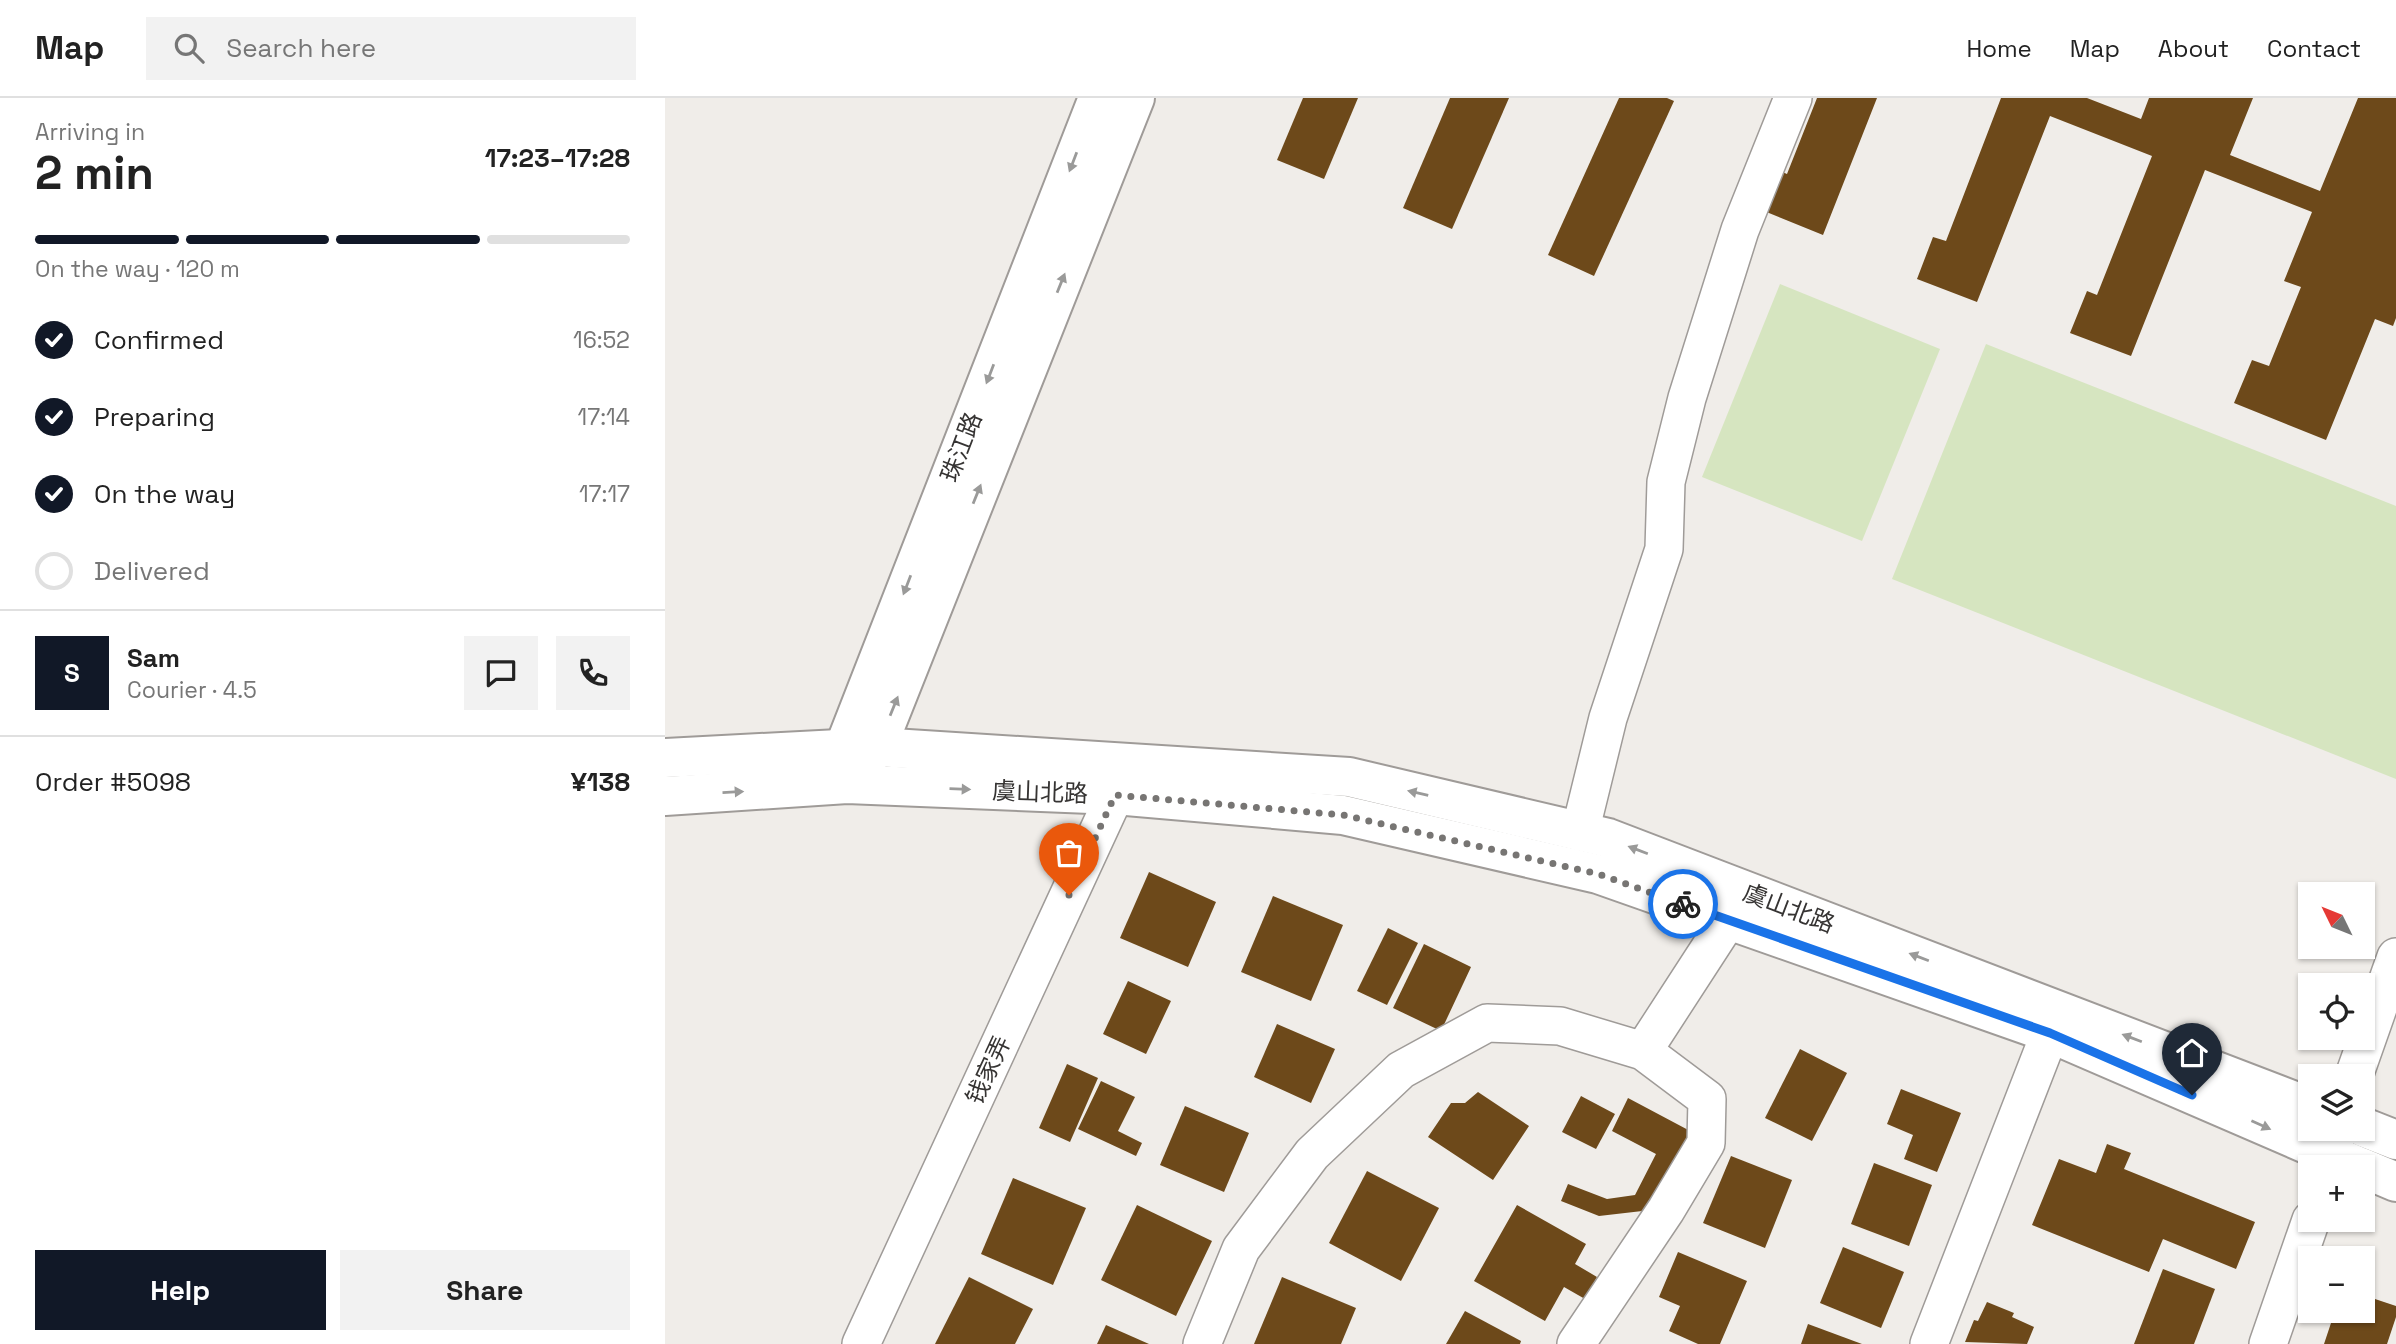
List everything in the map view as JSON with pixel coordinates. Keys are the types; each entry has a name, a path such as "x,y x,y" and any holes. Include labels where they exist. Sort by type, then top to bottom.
{"main road":[{"name":"珠江路","path":"845,767 1098,98"},
{"name":"珠江路","path":"845,767 1135,98"},
{"name":"虞山北路","path":"665,758 845,767 1349,777 1608,838 2298,1102"},
{"name":"虞山北路","path":"665,796 845,767 1343,815 1598,874 2050,1033 2338,1155"},
{"path":"2375,1132 2396,1140"},
{"name":"虞山北路","path":"2375,1172 2396,1181"}],"street":[{"path":"1580,832 1608,718 1664,549 1666,482 1687,398 1739,230 1793,98"},
{"name":"钱家弄","path":"861,1344 1115,795"},
{"path":"1643,1051 1728,920"},
{"path":"2358,1064 2396,957"},
{"path":"1202,1344 1241,1249 1312,1154 1401,1070 1487,1023 1560,1026 1643,1051 1707,1098 1706,1143 1666,1210 1576,1344"},
{"path":"1929,1344 2050,1033"},
{"path":"2267,1344 2307,1232"}],"green space":[{"path":"1780,284 1940,349 1862,541 1702,477"},
{"path":"1986,344 2396,506 2396,779 1892,579"}],"building":[{"path":"1303,98 1358,98 1324,179 1277,160"},
{"path":"1450,98 1509,98 1452,229 1403,208"},
{"path":"1619,98 1667,98 1674,101 1594,276 1548,255"},
{"path":"1817,98 1877,98 1823,235 1764,211 1780,171 1787,174"},
{"path":"2001,98 2087,98 2141,119 2149,98 2253,98 2230,155 2320,191 2358,98 2396,98 2396,318 2393,326 2375,319 2326,440 2234,403 2252,360 2269,366 2301,287 2284,281 2312,212 2205,170 2131,356 2070,333 2087,291 2097,295 2152,156 2050,116 1977,302 1917,279 1933,237 1946,241"},
{"path":"1149,872 1216,902 1188,967 1120,938"},
{"path":"1273,896 1343,925 1311,1001 1241,972"},
{"path":"1388,928 1418,943 1387,1005 1357,991"},
{"path":"1424,944 1471,967 1441,1031 1393,1008"},
{"path":"1128,981 1171,1001 1146,1054 1103,1034"},
{"path":"1277,1024 1335,1049 1311,1103 1254,1077"},
{"path":"1800,1049 1847,1073 1812,1141 1765,1118"},
{"path":"1067,1064 1098,1078 1070,1142 1039,1128"},
{"path":"1101,1081 1135,1097 1118,1131 1142,1143 1136,1156 1078,1129"},
{"path":"1901,1089 1961,1113 1937,1172 1904,1159 1913,1135 1887,1124"},
{"path":"1478,1092 1529,1126 1493,1180 1428,1137 1451,1103 1465,1103"},
{"path":"1581,1096 1615,1114 1596,1149 1562,1132"},
{"path":"1628,1098 1692,1132 1651,1210 1599,1216 1561,1201 1568,1184 1607,1199 1635,1195 1656,1154 1612,1131"},
{"path":"1185,1106 1249,1133 1224,1192 1160,1165"},
{"path":"2107,1144 2131,1153 2124,1169 2255,1222 2236,1269 2163,1239 2149,1272 2032,1225 2059,1159 2096,1173"},
{"path":"1731,1156 1792,1180 1765,1248 1703,1223"},
{"path":"1874,1163 1932,1185 1909,1246 1851,1224"},
{"path":"1367,1171 1439,1208 1401,1281 1329,1243"},
{"path":"1013,1178 1086,1208 1053,1285 981,1254"},
{"path":"1137,1205 1212,1241 1176,1316 1101,1280"},
{"path":"1517,1205 1586,1244 1575,1264 1597,1277 1585,1299 1564,1287 1545,1321 1474,1281"},
{"path":"1843,1247 1904,1272 1881,1328 1820,1303"},
{"path":"1678,1252 1747,1281 1720,1344 1698,1344 1669,1331 1680,1306 1659,1297"},
{"path":"2163,1269 2215,1289 2194,1344 2134,1344"},
{"path":"969,1277 1033,1309 1015,1344 935,1344"},
{"path":"1282,1277 1356,1308 1341,1344 1254,1344"},
{"path":"2375,1299 2396,1306 2396,1317 2387,1344 2324,1344 2331,1323 2375,1323"},
{"path":"1987,1302 2014,1313 2012,1317 2034,1327 2027,1344 1965,1342 1974,1320 1978,1321"},
{"path":"1465,1311 1521,1341 1520,1344 1446,1344"},
{"path":"1808,1324 1862,1344 1801,1344"},
{"path":"1106,1325 1149,1344 1097,1344"}],"way so far":[{"path":"1069,895 1115,795 1343,815 1598,874 1683,904"}],"route":[{"path":"1683,904 2050,1033 2192,1095"}]}
